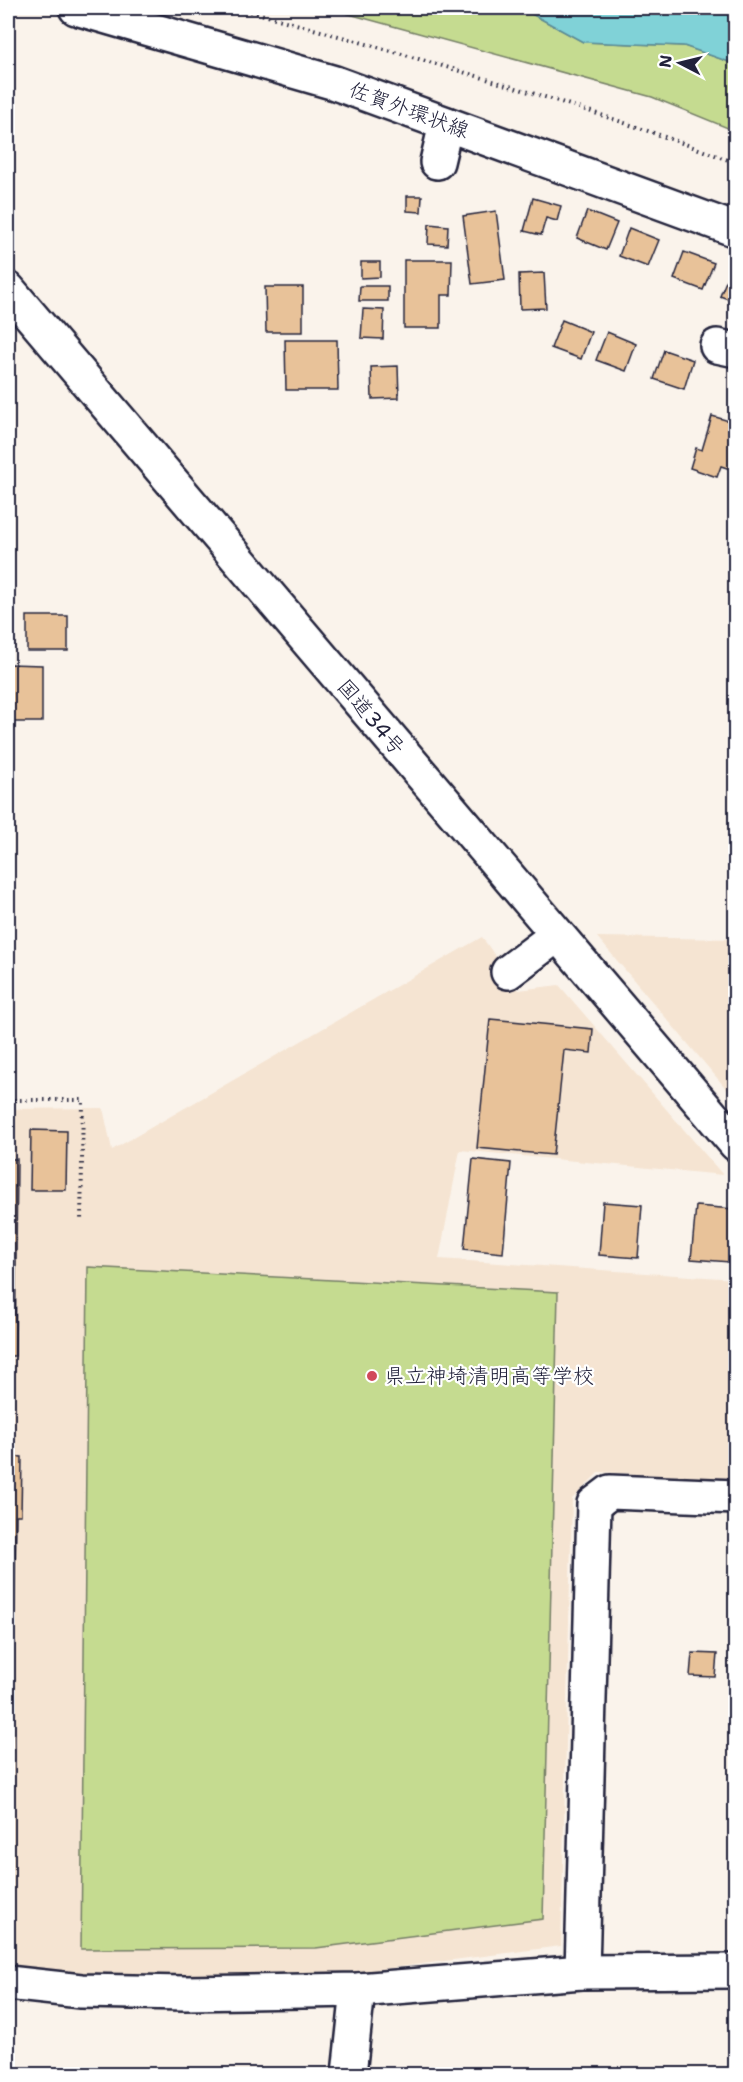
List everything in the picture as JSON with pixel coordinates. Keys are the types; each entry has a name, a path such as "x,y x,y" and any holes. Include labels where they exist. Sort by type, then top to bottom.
{"main road":[{"name":"佐賀外環状線","path":"76,8 335,83 735,230"},
{"path":"437,162 446,124"},
{"name":"国道34号","path":"8,289 735,1144"},
{"path":"508,972 557,935"},
{"path":"582,1972 594,1504 610,1492 735,1497"},
{"path":"8,1983 81,1991 173,1993 358,1990 582,1972 735,1971"},
{"path":"349,2074 358,1990"}],"path":[{"path":"239,8 486,78 663,135 735,163"},
{"path":"8,1100 83,1100 81,1223"}],"shaded area":[{"name":"県立神埼清明高等学校","path":"482,937 519,990 559,985 723,1175 460,1150 439,1259 735,1279 735,1479 599,1472 572,1499 561,1946 329,1976 95,1980 8,1970 8,1109 103,1108 112,1150"},
{"path":"597,937 735,939 735,1099"}],"green space":[{"path":"327,8 521,8 583,42 684,46 735,64 735,131 652,97"},
{"path":"88,1267 558,1292 543,1919 316,1948 81,1949"}],"water":[{"path":"521,8 735,8 735,64 684,46 583,42"}],"building":[{"path":"407,196 422,196 421,212 407,211"},
{"path":"533,198 561,206 557,221 546,218 541,235 524,231"},
{"path":"496,211 505,280 472,284 463,216"},
{"path":"587,211 617,223 606,250 577,238"},
{"path":"429,224 448,226 447,245 428,244"},
{"path":"629,228 659,240 648,267 619,256"},
{"path":"684,252 714,263 703,290 674,279"},
{"path":"404,260 452,260 451,295 441,295 441,328 404,328"},
{"path":"361,262 380,262 380,277 361,278"},
{"path":"731,269 736,271 736,302 720,296"},
{"path":"544,273 546,308 520,309 519,274"},
{"path":"360,286 388,286 388,301 359,301"},
{"path":"265,287 303,287 303,332 266,332"},
{"path":"363,309 384,310 383,339 361,338"},
{"path":"562,320 591,332 581,359 551,348"},
{"path":"607,332 636,344 626,371 596,360"},
{"path":"285,340 337,340 338,390 286,390"},
{"path":"664,350 693,360 684,389 654,379"},
{"path":"398,366 399,398 372,399 371,367"},
{"path":"712,416 736,423 736,471 721,466 717,477 690,468 696,448 702,450"},
{"path":"27,616 68,616 68,651 27,651"},
{"path":"9,664 42,665 42,722 9,722"},
{"path":"490,1019 593,1029 591,1053 564,1050 553,1155 477,1148"},
{"path":"31,1130 67,1131 66,1190 30,1190"},
{"path":"8,1159 17,1159 15,1356 8,1356"},
{"path":"473,1159 511,1163 503,1253 464,1249"},
{"path":"603,1202 642,1205 638,1258 599,1255"},
{"path":"696,1206 734,1209 730,1262 691,1259"},
{"path":"8,1456 22,1457 21,1515 16,1515 10,1879 8,1879"},
{"path":"692,1653 717,1654 715,1677 690,1676"}],"place":[{"name":"県立神埼清明高等学校","path":"372,1376"}]}
